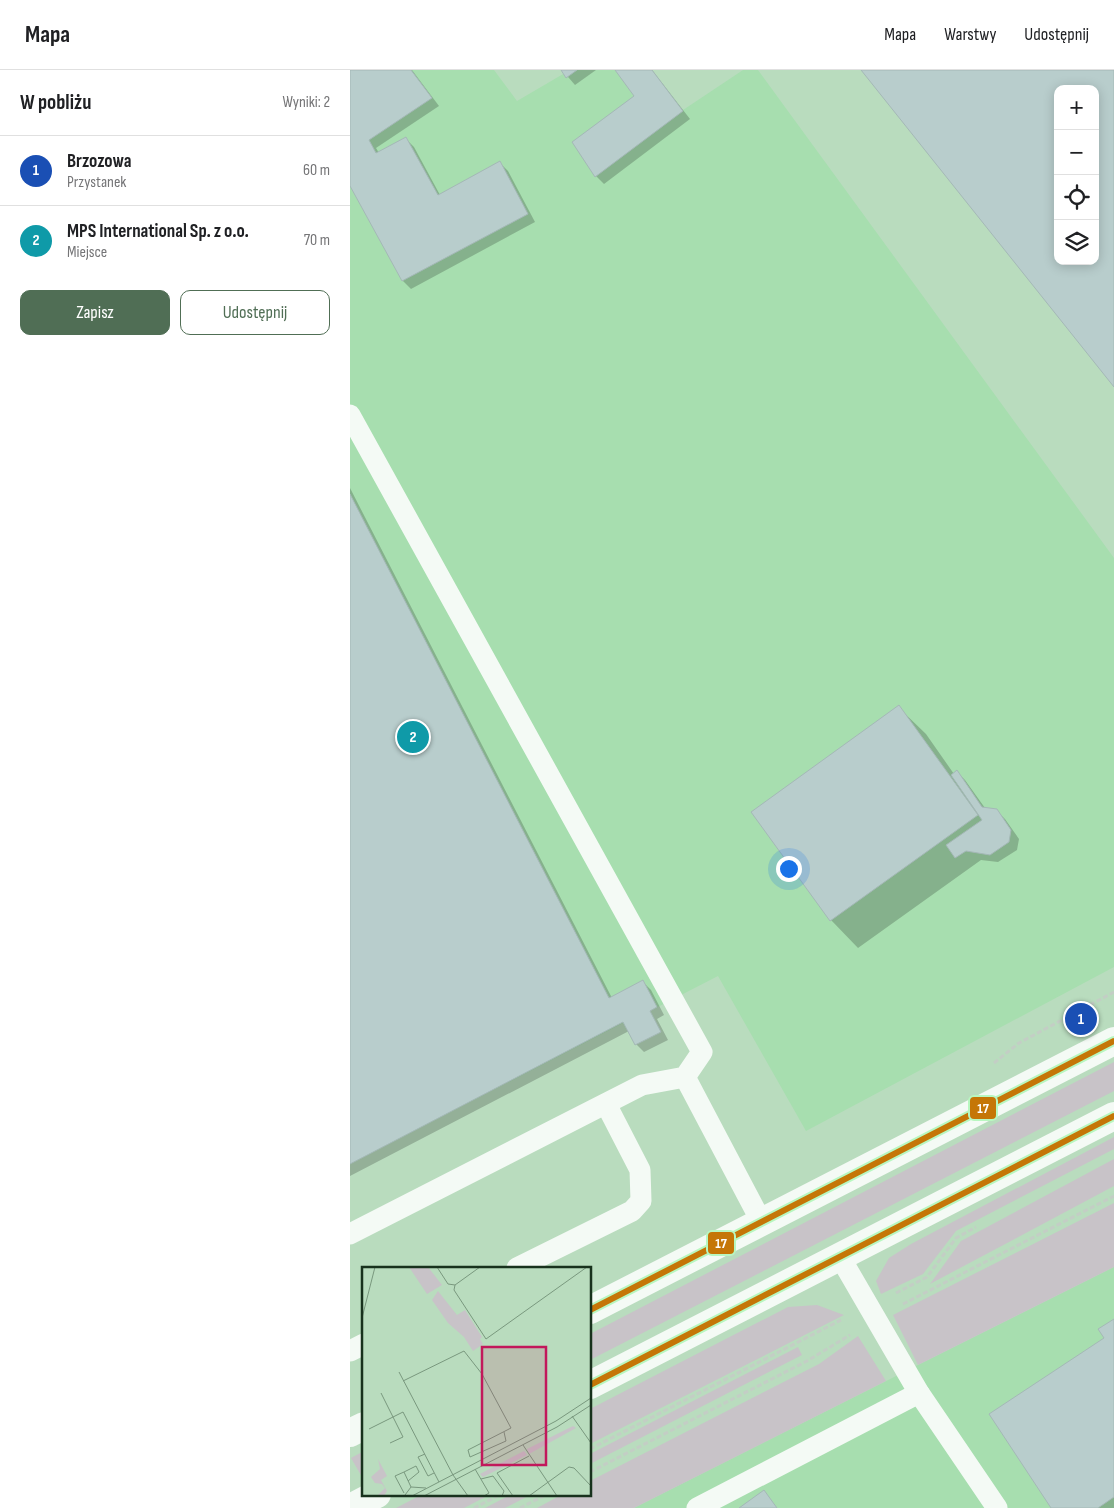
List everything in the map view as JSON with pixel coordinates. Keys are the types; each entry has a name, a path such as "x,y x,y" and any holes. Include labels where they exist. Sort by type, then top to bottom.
{"street":[{"path":"591,1309 1114,1041"},
{"path":"591,1384 1114,1116"},
{"path":"350,1434 362,1427"},
{"path":"350,1508 373,1496"}],"lane":[{"path":"350,415 702,1052 684,1077 642,1085 350,1234"},
{"path":"684,1077 761,1222"},
{"path":"519,1267 632,1211 641,1201 640,1170 606,1104"},
{"path":"840,1257 919,1394 997,1508"},
{"path":"350,1351 362,1345"},
{"path":"697,1508 919,1394"}],"path":[{"path":"474,1508 497,1496"},
{"path":"520,1508 543,1496"}],"shaded area":[{"path":"350,70 494,70 517,101 570,70 652,70 683,110 743,70 758,70 1114,558 1114,967 806,1131 718,976 650,1011 661,1032 635,1045 623,1023 350,1164"},
{"path":"1114,1062 1114,1091 591,1359 591,1333"},
{"path":"1114,1137 1114,1149 956,1231 923,1274 881,1294 876,1281 889,1258 911,1244"},
{"path":"1114,1159 1114,1186 930,1284 961,1241"},
{"path":"1114,1203 1114,1267 918,1365 893,1315"},
{"path":"1114,1267 1114,1508 634,1508 918,1365"},
{"path":"817,1305 844,1315 591,1443 591,1408 788,1307"},
{"path":"858,1336 886,1381 634,1508 537,1508 559,1496 591,1496 591,1480 819,1364"},
{"path":"798,1347 802,1355 591,1463 591,1453"},
{"path":"362,1452 362,1477 351,1458"},
{"path":"419,1496 487,1496 464,1508 396,1508"},
{"path":"508,1496 528,1496 505,1508 485,1508"}],"building":[{"path":"350,70 411,70 432,98 369,140 376,153 406,137 438,195 500,161 528,214 402,281 350,186"},
{"path":"561,70 577,70 566,78"},
{"path":"615,70 652,70 683,111 595,177 572,142 634,96"},
{"path":"861,70 1114,70 1114,387"},
{"path":"350,494 609,998 643,980 657,1007 650,1011 661,1032 635,1045 623,1022 350,1164"},
{"path":"899,705 978,815 830,921 751,812"},
{"path":"957,770 982,807 997,809 1011,830 1009,842 990,855 966,851 955,858 946,845 982,820 951,775"},
{"path":"1114,1319 1114,1497 1098,1508 1051,1508 989,1414 1104,1338 1098,1329"},
{"path":"764,1490 777,1508 739,1508"}],"transit line":[{"name":"17","path":"591,1309 1114,1041"},
{"name":"17","path":"591,1384 1114,1116"}],"place":[{"name":"MPS International Sp. z o.o.","path":"413,737"},
{"name":"Brzozowa","path":"1081,1019"}]}
